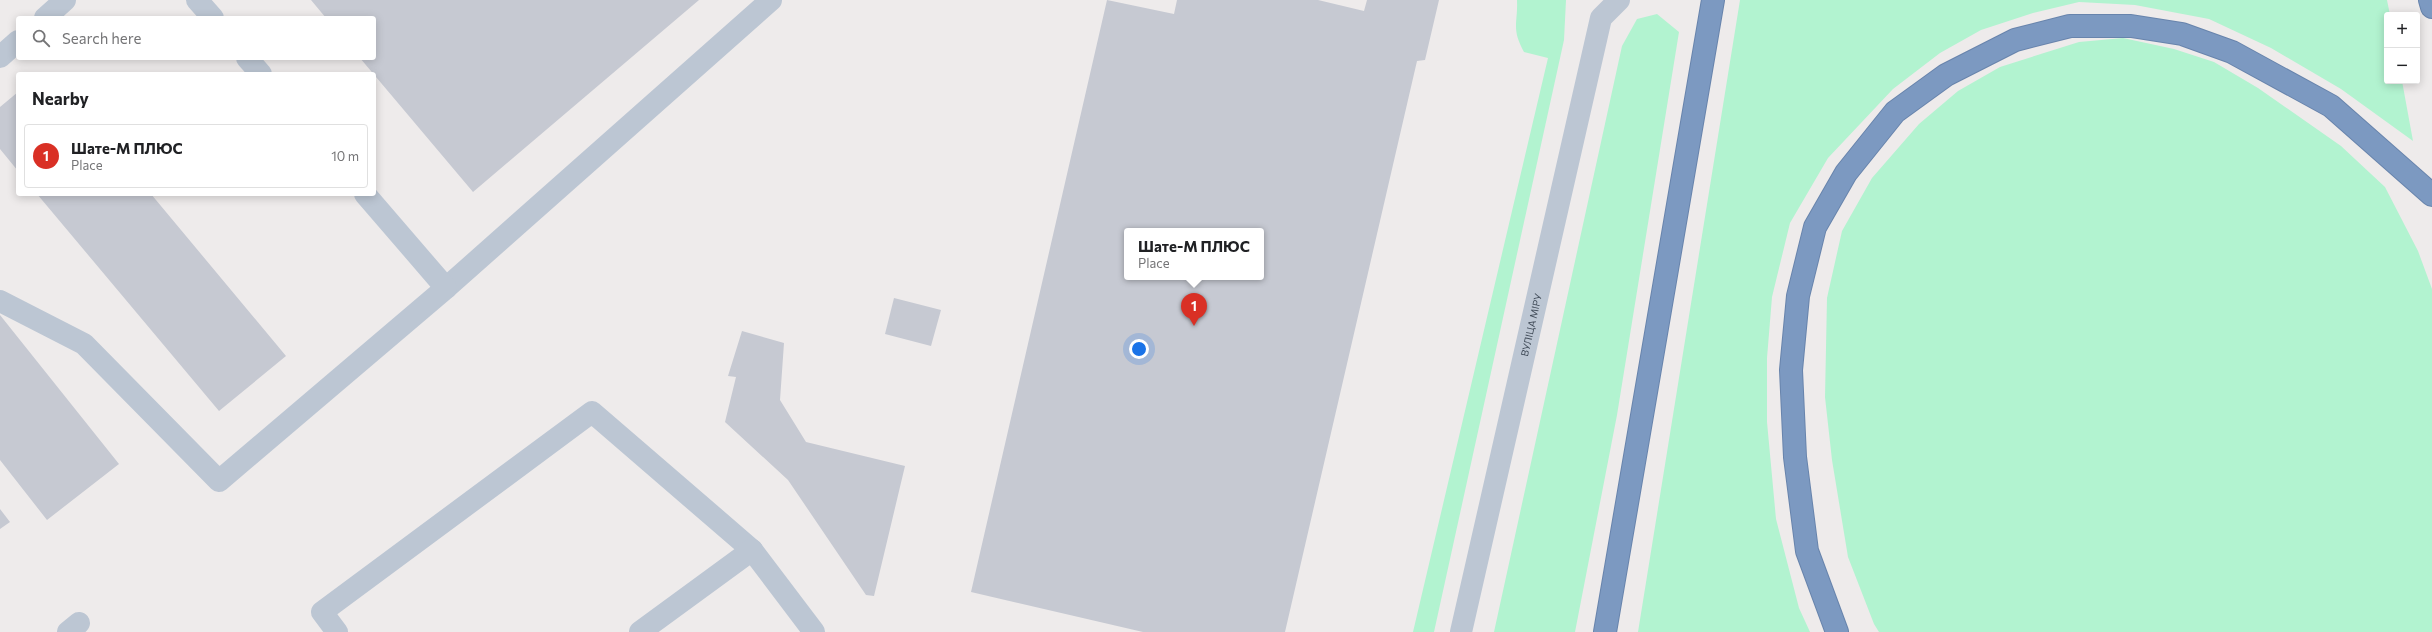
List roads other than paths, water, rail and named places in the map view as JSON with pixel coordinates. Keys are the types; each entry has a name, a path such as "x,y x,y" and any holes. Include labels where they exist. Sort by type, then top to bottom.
{"highway":[{"path":"1605,632 1713,0"},
{"path":"2430,0 2432,8"},
{"path":"1837,632 1807,551 1795,457 1791,370 1798,296 1815,227 1846,172 1895,112 1946,75 2015,40 2070,26 2131,26 2182,34 2232,52 2330,106 2432,195"}],"street":[{"path":"47,16 65,0"},
{"path":"197,0 211,16"},
{"path":"0,301 84,344 218,481 446,288 771,0"},
{"name":"ВУЛІЦА МІРУ","path":"1461,632 1601,18 1619,0"},
{"path":"0,57 16,43"},
{"path":"249,60 259,72"},
{"path":"367,196 446,288"},
{"path":"337,632 322,612 592,412 752,550 814,632"},
{"path":"640,632 752,550"}],"place":[{"name":"Шате-М ПЛЮС","path":"1194,326"}]}
